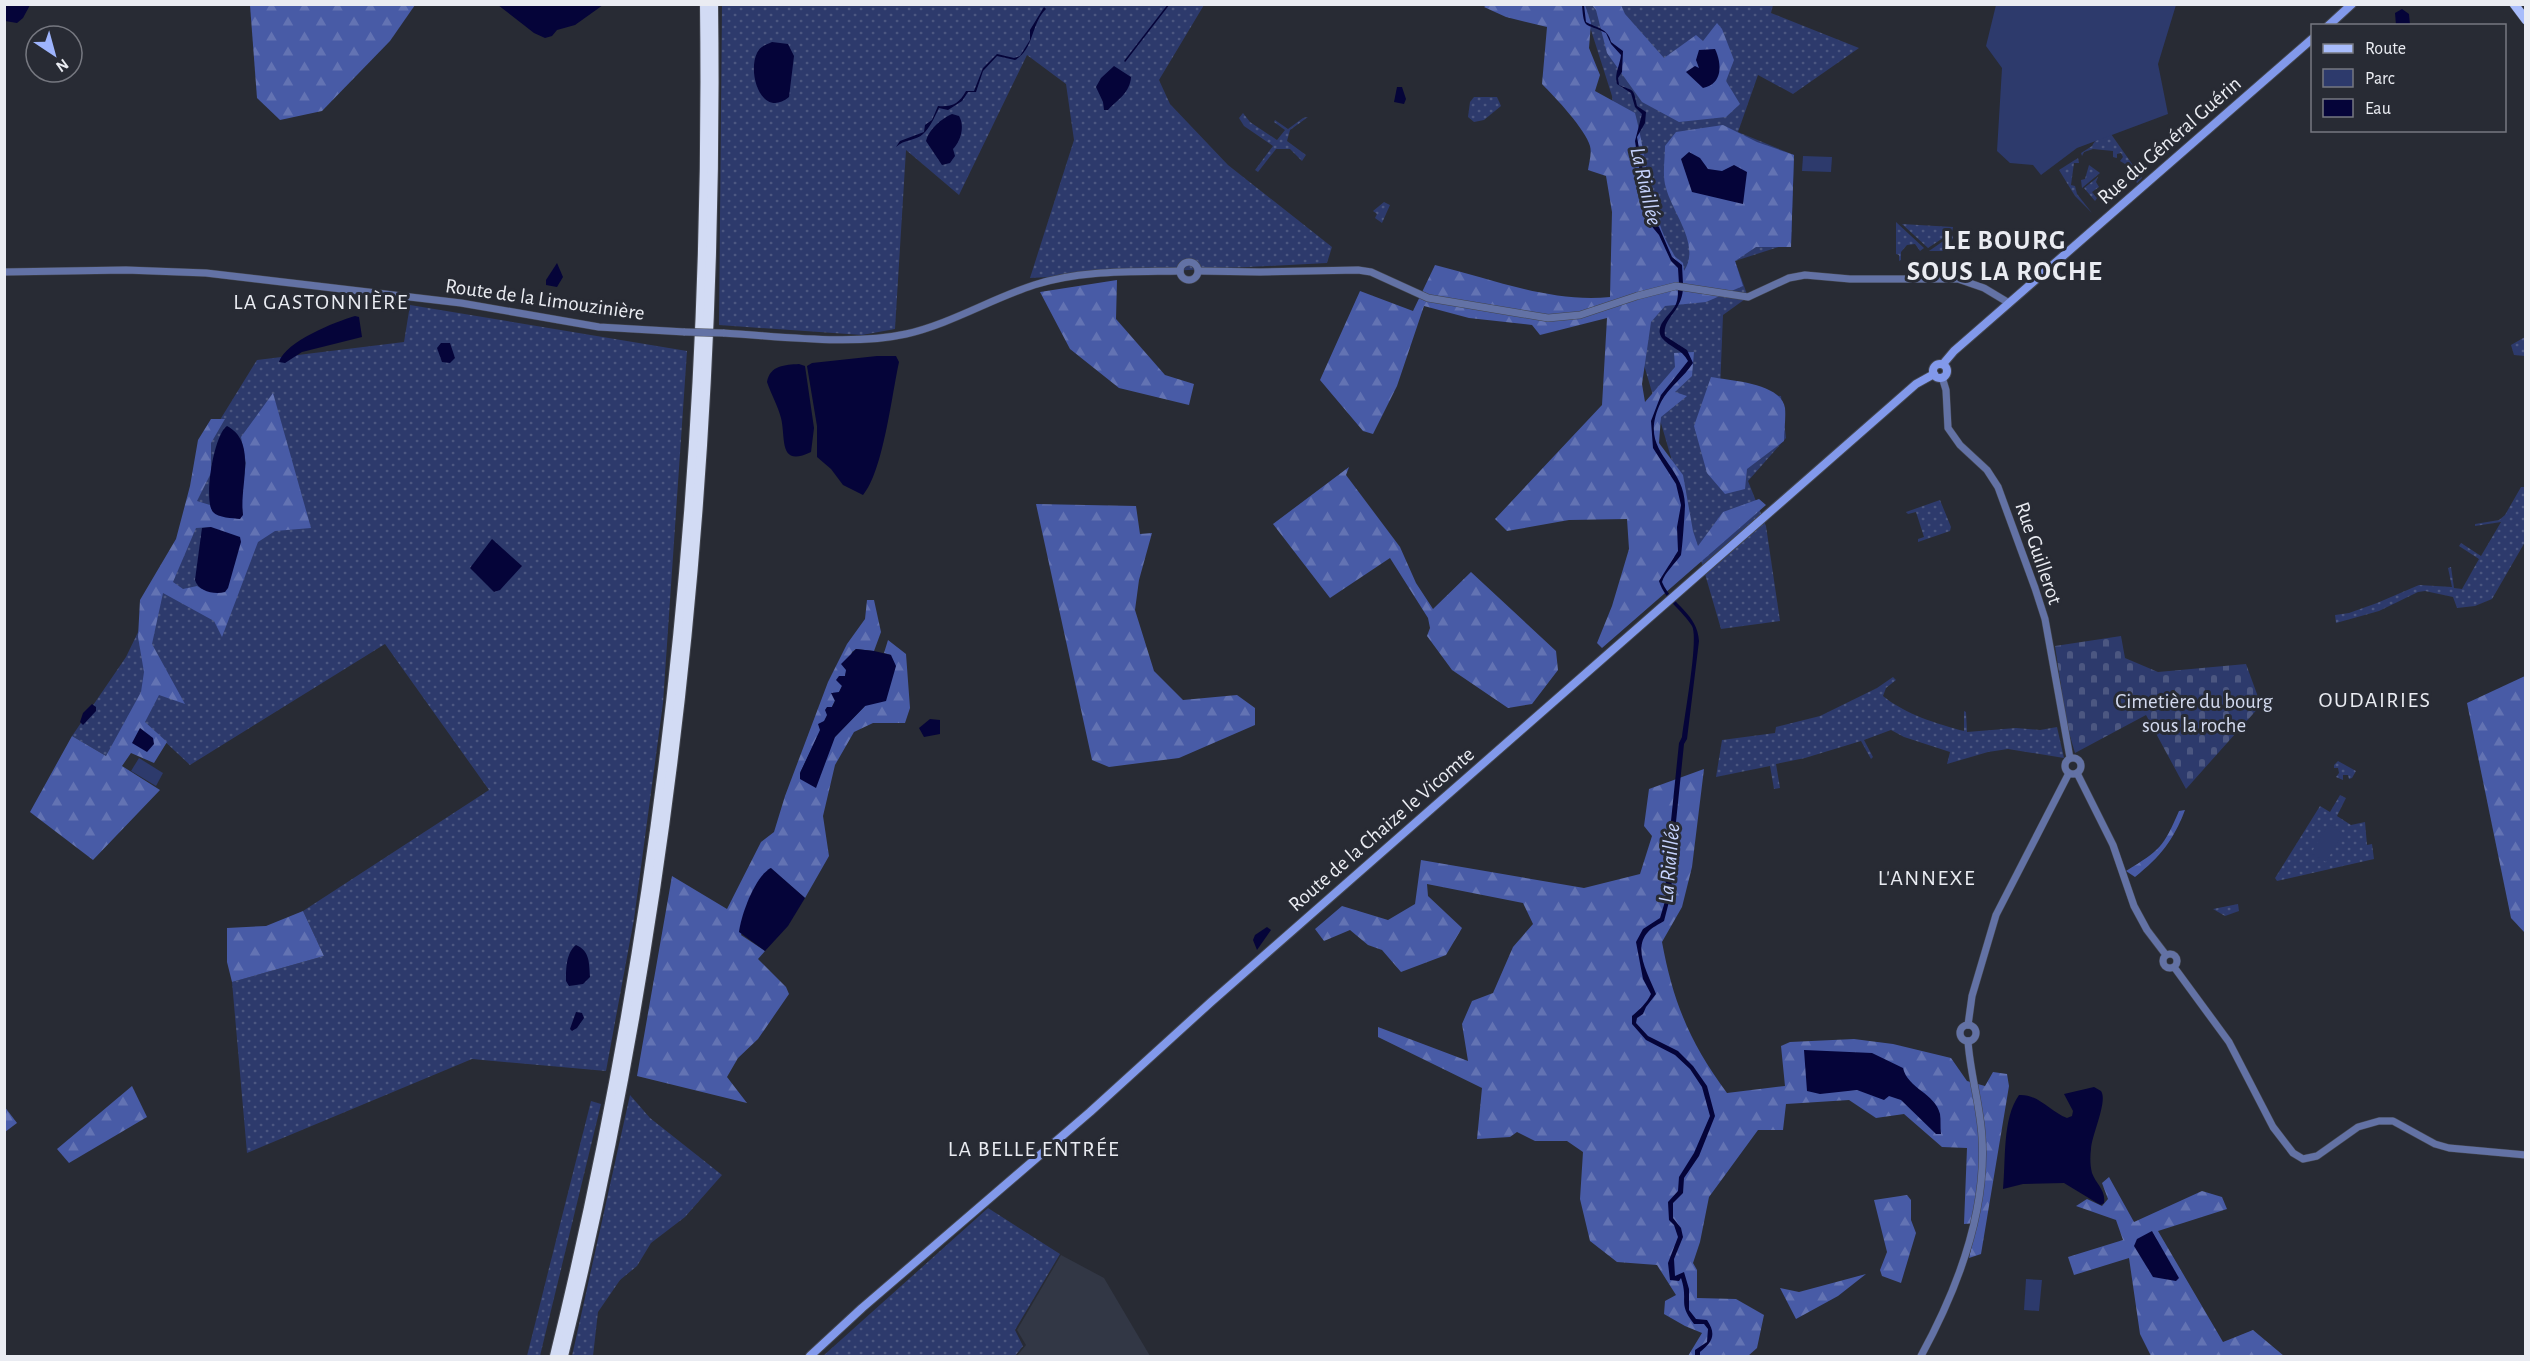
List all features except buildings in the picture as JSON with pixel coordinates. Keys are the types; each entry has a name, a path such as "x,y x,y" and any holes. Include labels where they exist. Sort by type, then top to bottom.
{"highway":[{"path":"555,1356 594,1184 624,1029 652,852 673,687 689,521 699,354 705,185 705,4"},
{"path":"563,1356 602,1185 634,1019 662,843 681,688 697,523 707,355 712,206 713,4"}],"main road":[{"path":"2330,24 2352,4"},
{"path":"2514,4 2526,20"},
{"name":"Rue du Général Guérin","path":"1938,376 1936,365 1943,364 1954,351 2311,41"},
{"name":"Route de la Chaize le Vicomte","path":"810,1356 1117,1082 1146,1060 1916,384 1938,376"}],"street":[{"path":"1189,262 1196,264 1199,271 1197,277 1190,281 1182,277 1180,271 1182,265 1189,262"},
{"name":"Route de la Limouzinière","path":"4,272 126,270 196,273 451,302 599,327 848,339 891,336 919,330 1008,294 1058,279 1126,272 1180,271"},
{"path":"1199,271 1358,270 1371,272 1428,298 1522,314 1563,318 1598,310 1637,296 1676,286 1748,297 1789,278 1805,275 1850,279 1958,279 1984,288 2009,303"},
{"name":"Rue Guillerot","path":"1938,376 1946,390 1948,428 1960,445 1987,470 1998,487 2035,588 2045,619 2070,758"},
{"path":"2070,758 2078,759 2082,768 2077,773 2069,773 2065,765 2070,758"},
{"path":"1922,1356 1958,1279 1975,1214 1983,1156 1968,1041 1961,1037 1960,1032 1968,1025 1972,996 1996,915 2019,865 2069,773"},
{"path":"2077,773 2113,845 2134,906 2147,930 2166,955 2163,960 2164,965 2169,968 2174,967 2229,1042 2273,1128 2293,1153 2303,1159 2317,1156 2358,1127 2379,1121 2393,1121 2449,1149 2526,1155"}],"shaded area":[{"path":"1061,1255 1104,1278 1150,1356 1017,1356 1026,1345 1017,1330"}],"green space":[{"path":"250,4 415,5 390,41 322,111 280,120 257,98"},
{"path":"722,5 1204,5 1159,80 1170,104 1228,165 1332,247 1327,263 1030,278 1074,140 1066,84 1027,55 959,195 906,150 895,329 862,335 719,325"},
{"path":"1487,5 1585,5 1591,23 1589,48 1600,75 1595,91 1635,113 1659,221 1674,255 1683,263 1684,271 1688,261 1688,240 1669,198 1664,178 1665,146 1676,132 1723,125 1757,142 1794,155 1791,247 1756,247 1735,261 1743,286 1706,302 1665,306 1651,322 1642,384 1645,402 1675,367 1674,353 1694,352 1692,376 1675,392 1687,396 1661,417 1659,443 1683,475 1698,546 1723,512 1759,499 1766,505 1602,648 1597,643 1612,606 1629,549 1627,519 1569,520 1507,531 1495,519 1602,405 1607,318 1540,335 1532,325 1469,318 1424,306 1397,386 1373,434 1363,431 1320,380 1360,291 1413,311 1435,265 1544,293 1588,298 1610,297 1612,212 1606,176 1588,170 1591,152 1583,131 1542,84 1547,27 1506,17 1484,7"},
{"path":"1583,5 1773,5 1771,13 1859,48 1793,94 1758,75 1738,132 1794,155 1791,243 1735,261 1748,297 1723,315 1720,390 1781,396 1786,438 1748,481 1766,526 1780,621 1721,629 1635,334 1612,96"},
{"path":"1592,5 1621,5 1625,14 1664,58 1696,35 1703,41 1717,23 1722,29 1734,60 1726,81 1740,104 1726,117 1679,122 1642,102 1607,53 1596,10"},
{"path":"1996,5 2176,5 2158,64 2168,114 2077,148 2041,175 2033,165 2010,163 1997,151 2002,68 1986,46"},
{"path":"1474,97 1497,97 1501,106 1484,120 1474,122 1468,117 1470,102"},
{"path":"1243,113 1250,122 1277,140 1285,130 1274,122 1275,120 1288,129 1308,117 1290,130 1287,141 1306,155 1302,161 1290,149 1276,149 1258,172 1255,170 1273,146 1244,126 1239,118"},
{"path":"2111,134 2142,178 2137,183 2125,164 2120,161 2123,157 2121,153 2117,154 2117,158 2113,157 2113,151 2093,149 2084,152 2082,156 2081,153 2092,146 2097,139"},
{"path":"1803,156 1832,157 1831,172 1802,171"},
{"path":"2078,158 2079,163 2074,163 2071,185 2075,186 2077,194 2092,213 2075,196 2059,170"},
{"path":"2089,165 2100,173 2082,188 2081,180 2085,179"},
{"path":"2098,177 2096,182 2099,187 2092,192 2097,198 2095,201 2084,188"},
{"path":"1384,202 1390,205 1382,223 1375,218 1377,214 1373,211"},
{"path":"1896,222 1924,248 1920,251 1915,244 1907,245 1901,252 1899,261 1899,255 1896,254"},
{"path":"1902,224 1953,227 1952,232 1928,248"},
{"path":"1952,235 1953,238 1947,251 1929,251"},
{"path":"1117,280 1116,319 1165,375 1194,384 1189,405 1119,388 1070,349 1040,292"},
{"path":"410,305 687,351 663,703 634,919 606,1071 472,1059 247,1153 232,982 324,956 303,911 489,790 385,644 190,765 145,723 106,756 72,736 126,657 170,566 202,449 257,360 404,342"},
{"path":"2525,337 2525,356 2514,355 2511,345"},
{"path":"1711,377 1765,388 1782,400 1785,408 1784,441 1747,469 1745,489 1725,494 1707,473 1694,426"},
{"path":"273,393 311,528 275,531 258,542 222,637 214,621 163,593 152,644 185,704 159,695 145,722 167,742 154,763 131,753 122,766 160,790 93,860 30,812 72,736 106,756 141,692 144,672 138,637 140,600 176,539 190,486 198,440 211,419 225,419 211,443 211,473 197,501 210,505 213,512 243,515 241,498 246,463 241,437","holes":["211,527 202,589 197,586 183,589 173,582 196,528"]},
{"path":"1349,467 1346,475 1400,547 1416,583 1433,609 1471,572 1556,651 1558,670 1532,704 1508,708 1452,670 1427,636 1430,628 1428,618 1390,558 1330,598 1273,524"},
{"path":"2521,487 2525,487 2525,542 2492,599 2475,606 2457,608 2453,597 2425,591 2418,592 2379,611 2336,623 2335,615 2349,613 2377,603 2419,585 2452,587 2448,568 2451,567 2454,588 2462,589 2479,559 2459,546 2461,543 2481,556 2501,522 2475,526 2475,524 2499,520 2505,515"},
{"path":"1940,500 1951,527 1950,531 1918,542 1918,539 1924,537 1916,512 1908,514 1906,512"},
{"path":"1036,504 1136,506 1140,534 1152,533 1139,580 1135,610 1154,671 1183,700 1237,695 1255,708 1255,725 1179,758 1109,767 1092,760"},
{"path":"867,600 874,600 881,632 874,651 856,649 852,652 842,686 800,773 865,706 891,655 884,653 888,640 906,654 910,708 905,723 873,723 854,732 835,765 823,816 829,856 805,898 770,868 741,935 765,951 758,959 786,987 789,994 758,1039 738,1058 727,1077 747,1103 637,1076 672,876 727,909 761,842 774,832 785,796 828,682 847,644 865,619"},
{"name":"Cimetière du bourg sous la roche","path":"2121,636 2125,658 2158,672 2246,664 2261,705 2186,789 2146,715 2075,753 2067,726 2055,646"},
{"path":"2525,676 2525,933 2511,918 2467,703"},
{"path":"1893,677 1896,680 1886,688 1883,696 1911,713 1943,725 1964,731 1964,711 1966,712 1967,732 2016,728 2040,730 2057,727 2064,758 2008,749 1988,752 1947,764 1950,752 1904,737 1891,730 1864,740 1873,757 1871,759 1861,741 1776,764 1780,788 1774,789 1770,766 1716,777 1722,740 1775,733 1776,727 1820,716 1877,688"},
{"path":"139,758 163,773 156,786 131,771"},
{"path":"2338,761 2356,771 2352,778 2349,779 2348,775 2343,775 2343,780 2336,777 2339,773 2338,768 2334,768 2334,765"},
{"path":"1704,769 1692,867 1682,907 1662,942 1666,964 1685,1021 1703,1057 1727,1093 1785,1086 1781,1046 1790,1042 1854,1039 1893,1044 1951,1058 1967,1081 1985,1086 1993,1072 2007,1074 2009,1086 1981,1254 1969,1258 1977,1223 1964,1224 1967,1148 1942,1147 1904,1114 1876,1118 1849,1100 1786,1104 1783,1130 1758,1130 1709,1197 1700,1242 1693,1263 1697,1270 1697,1298 1736,1299 1764,1315 1757,1348 1748,1356 1688,1356 1702,1333 1664,1314 1665,1301 1676,1295 1657,1265 1617,1262 1590,1241 1580,1199 1583,1152 1567,1141 1535,1141 1517,1132 1510,1137 1477,1139 1482,1088 1378,1037 1378,1027 1468,1061 1462,1024 1472,1001 1493,993 1513,947 1533,924 1523,903 1427,884 1428,896 1462,928 1446,955 1401,972 1382,950 1368,945 1350,930 1324,941 1315,929 1342,906 1388,920 1415,904 1421,860 1584,888 1640,874 1652,836 1644,826 1649,789"},
{"path":"2340,795 2346,798 2337,816 2351,825 2365,822 2367,845 2372,844 2374,859 2277,881 2275,878 2320,806 2330,812"},
{"path":"2185,810 2171,839 2152,862 2135,877 2126,871 2159,847 2169,833 2179,811"},
{"path":"2329,824 2343,833 2326,862 2311,853"},
{"path":"2238,904 2239,911 2225,916 2213,909"},
{"path":"303,911 324,956 232,982 227,962 227,928 266,926"},
{"path":"132,1086 147,1117 69,1163 57,1149"},
{"path":"630,1095 650,1118 722,1175 685,1217 651,1243 637,1266 620,1280 598,1312 593,1356 572,1356"},
{"path":"591,1101 601,1104 540,1356 527,1356"},
{"path":"4,1106 17,1123 5,1132 4,1132"},
{"path":"2109,1177 2134,1222 2202,1191 2222,1197 2227,1209 2158,1231 2223,1342 2253,1330 2284,1356 2151,1356 2140,1334 2129,1258 2074,1275 2068,1257 2123,1240 2116,1220 2076,1206 2087,1199 2102,1206 2108,1199 2102,1183"},
{"path":"1907,1195 1911,1200 1911,1220 1916,1233 1901,1283 1882,1276 1880,1270 1887,1252 1874,1200"},
{"path":"988,1208 1060,1254 1015,1330 1023,1346 1015,1356 823,1356"},
{"path":"1866,1274 1838,1296 1796,1319 1780,1288 1799,1292"},
{"path":"2026,1279 2042,1280 2039,1311 2024,1310"}],"water":[{"path":"30,4 23,18 17,23 5,21 4,5"},
{"path":"498,5 603,5 575,25 557,30 552,36 545,38 534,33"},
{"path":"1582,5 1584,5 1586,22 1606,33 1587,25 1585,22"},
{"path":"1044,7 1046,9 1038,21 1026,50 1021,56 1015,60 997,56 983,71 976,92 968,92 962,101 948,110 939,108 930,125 923,134 896,147 900,141 924,132 925,125 932,120 938,106 955,104 966,91 974,91 983,68 997,54 1014,58 1020,56 1030,40 1030,30"},
{"path":"2402,9 2409,14 2410,24 2396,24 2395,13"},
{"path":"1606,33 1611,42 1623,51 1622,72 1618,78 1619,85 1632,91 1637,106 1646,112 1645,123 1637,137 1646,188 1651,193 1655,207 1651,221 1659,227 1672,257 1682,265 1683,284 1679,284 1678,268 1671,261 1659,235 1649,223 1652,210 1642,186 1635,141 1642,114 1635,107 1631,93 1617,84 1621,55 1611,44"},
{"path":"772,42 788,44 794,56 789,97 779,102 771,102 764,98 759,91 754,72 754,62 758,51"},
{"path":"1715,49 1720,67 1719,73 1710,86 1703,88 1686,72 1695,66 1699,68 1696,60 1699,50"},
{"path":"1114,66 1131,77 1130,83 1123,95 1108,110 1104,110 1096,87 1101,78"},
{"path":"1397,87 1402,87 1406,99 1404,104 1394,102"},
{"path":"952,114 959,116 961,120 961,133 953,149 955,156 950,163 942,165 926,141 936,125"},
{"path":"1689,152 1700,158 1708,169 1722,171 1734,165 1747,172 1743,204 1692,192 1681,159"},
{"path":"557,263 563,277 557,287 546,285 546,280"},
{"name":"La Riaillée","path":"1678,289 1683,289 1682,297 1666,324 1665,336 1687,350 1693,363 1664,397 1655,419 1654,433 1657,445 1683,490 1685,505 1681,555 1662,582 1694,624 1699,641 1687,739 1684,744 1676,822 1670,852 1672,890 1664,921 1648,932 1643,939 1642,946 1643,963 1656,994 1643,1014 1637,1018 1636,1023 1648,1036 1678,1051 1693,1066 1707,1086 1715,1116 1699,1156 1684,1178 1683,1193 1673,1203 1673,1218 1681,1228 1683,1237 1674,1259 1675,1276 1684,1272 1689,1289 1689,1310 1696,1319 1707,1320 1712,1330 1712,1338 1700,1352 1700,1356 1695,1356 1695,1350 1707,1342 1708,1329 1704,1324 1694,1324 1689,1317 1681,1278 1679,1281 1670,1280 1668,1263 1678,1237 1674,1225 1669,1220 1668,1202 1678,1191 1679,1177 1694,1153 1710,1116 1702,1087 1690,1069 1675,1055 1646,1040 1632,1024 1632,1016 1651,994 1643,979 1636,942 1643,929 1660,918 1666,898 1665,850 1671,821 1679,743 1682,737 1694,646 1692,626 1665,594 1659,581 1678,551 1677,527 1681,505 1676,484 1653,448 1651,421 1661,395 1688,361 1662,338 1660,333 1661,324 1676,304"},
{"path":"355,316 359,317 362,337 302,352 285,363 279,362 283,354 312,333"},
{"path":"441,343 450,343 455,358 450,363 442,362 437,348"},
{"path":"896,356 899,362 881,451 870,484 863,495 843,485 831,469 817,457 817,426 807,366 812,363"},
{"path":"799,364 805,366 814,428 811,452 793,456 788,454 781,418 767,382 771,372 775,369"},
{"path":"227,426 236,433 245,454 243,515 240,519 218,515 213,512 210,505 211,467 218,441"},
{"path":"211,527 240,537 241,542 228,588 221,593 199,587 195,580 202,528"},
{"path":"492,539 522,566 500,590 494,592 470,568"},
{"path":"856,649 891,655 896,666 886,701 865,706 835,737 816,788 800,779 800,773 820,730 818,724 824,721 827,715 825,710 827,707 832,707 835,701 831,693 839,692 842,686 836,680 839,676 845,676 846,670 841,664"},
{"path":"92,704 96,707 96,711 83,725 80,722 83,713"},
{"path":"930,719 940,720 940,734 924,737 919,728"},
{"path":"140,728 153,738 154,744 147,752 132,743"},
{"path":"771,868 805,898 788,926 765,951 739,932 754,887 765,872"},
{"path":"1267,927 1271,930 1257,950 1253,940 1255,935"},
{"path":"576,945 586,954 590,977 583,984 569,986 566,981 567,962 570,952"},
{"path":"576,1012 582,1013 584,1018 572,1031 570,1029"},
{"path":"1804,1050 1872,1053 1903,1068 1910,1081 1937,1107 1940,1114 1941,1134 1936,1134 1901,1100 1889,1096 1884,1100 1857,1090 1820,1094 1807,1091"},
{"path":"2094,1087 2101,1091 2103,1102 2090,1155 2092,1173 2104,1194 2104,1203 2101,1205 2097,1203 2064,1183 2023,1184 2003,1189 2007,1128 2019,1095 2033,1097 2067,1118 2072,1116 2073,1111 2064,1094"},
{"path":"2152,1231 2179,1278 2176,1281 2153,1277 2134,1246 2137,1239"}],"waterway":[{"path":"1125,61 1169,4"}],"district":[{"name":"LE BOURG SOUS LA ROCHE","path":"2005,256"},
{"name":"LA GASTONNIÈRE","path":"321,301"},
{"name":"OUDAIRIES","path":"2375,699"},
{"name":"L'ANNEXE","path":"1927,877"},
{"name":"LA BELLE ENTRÉE","path":"1034,1148"}]}
